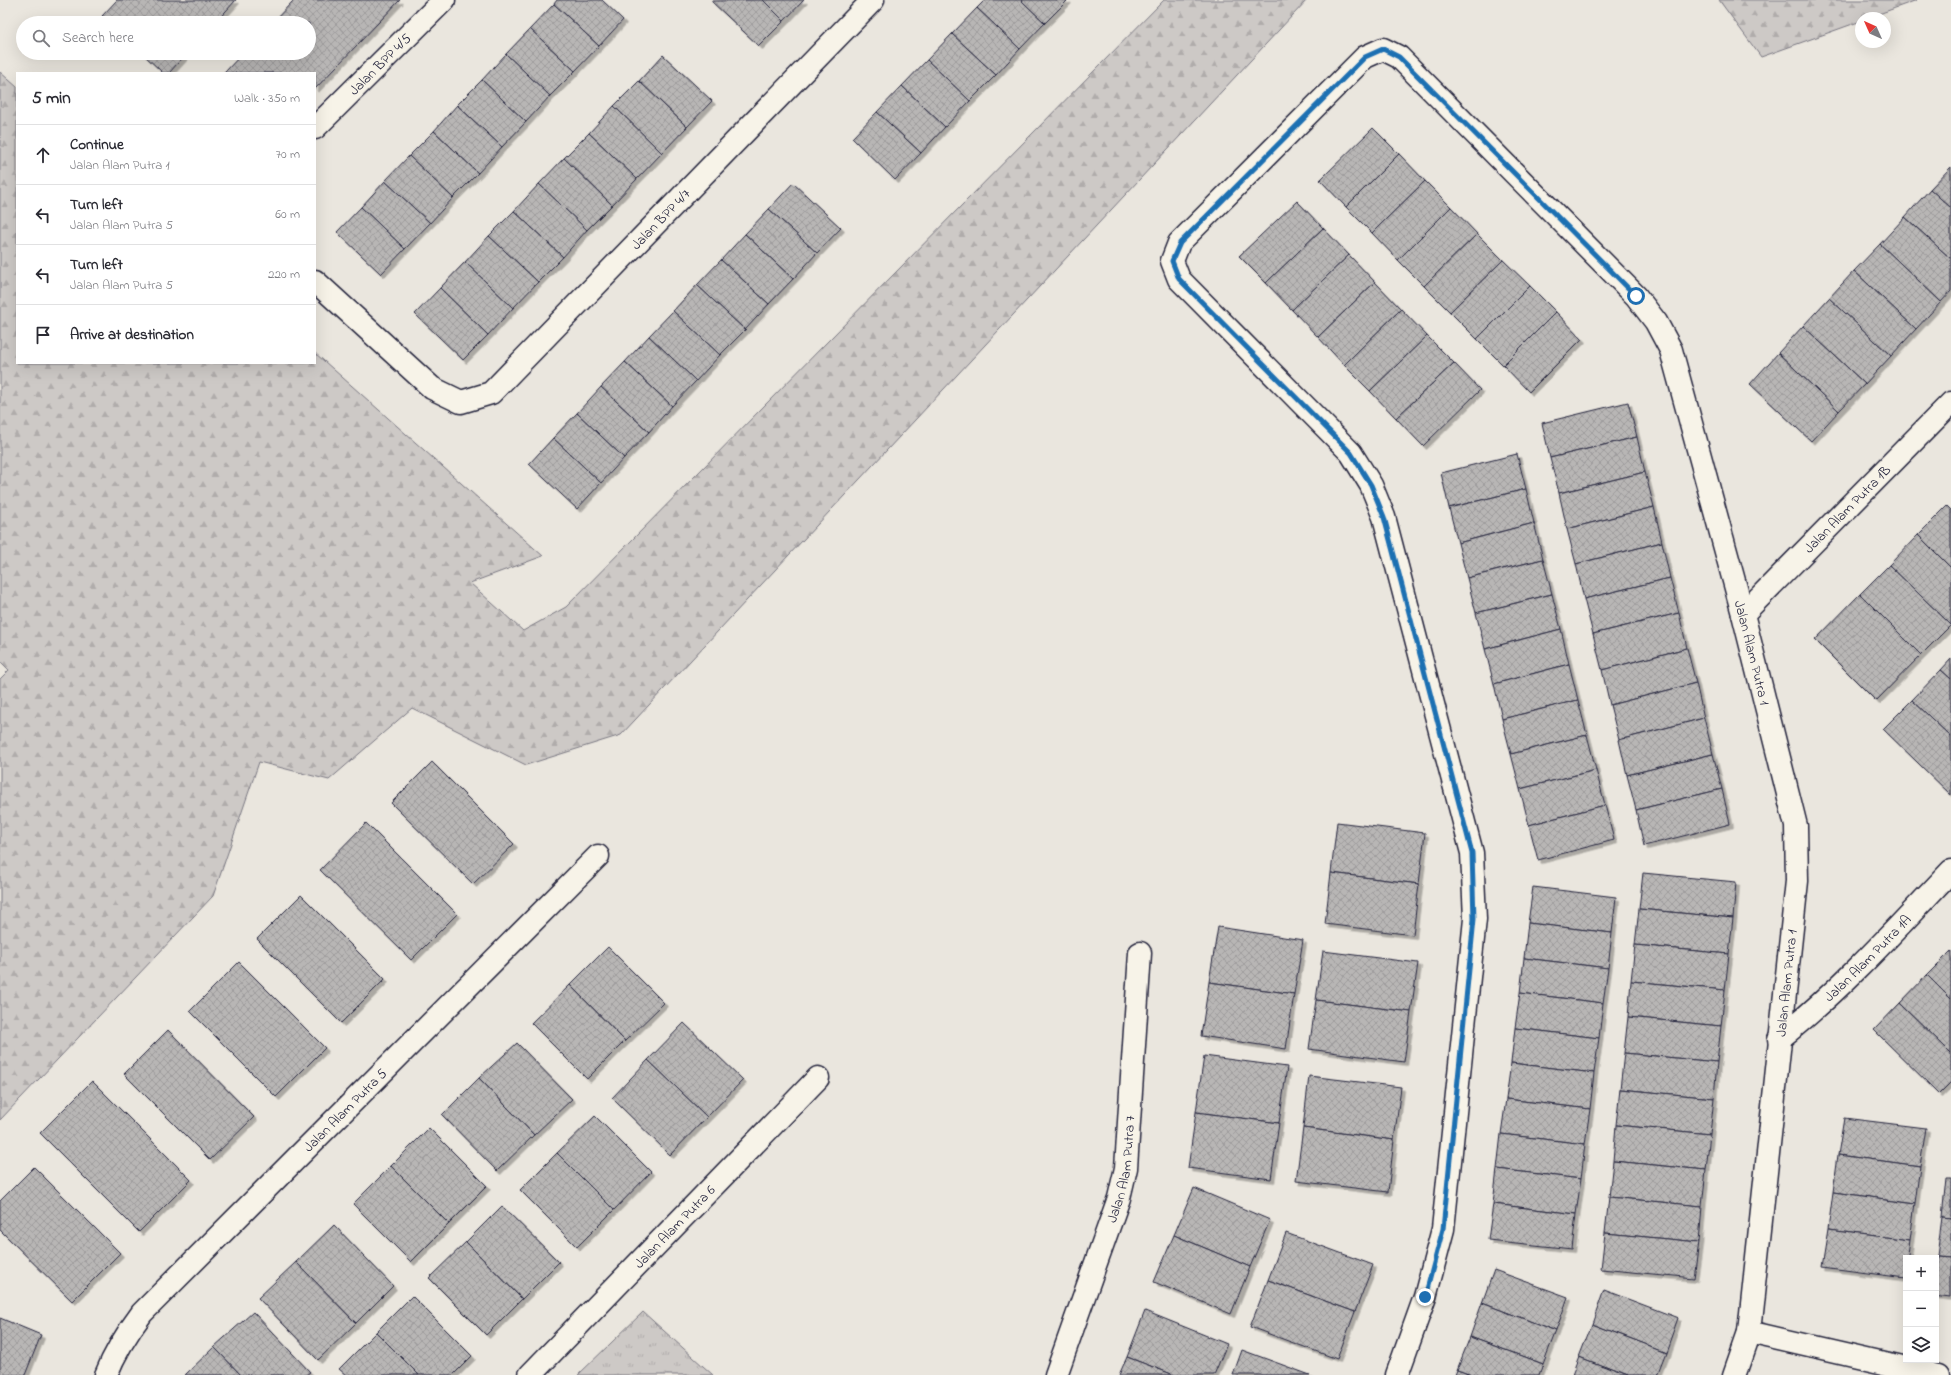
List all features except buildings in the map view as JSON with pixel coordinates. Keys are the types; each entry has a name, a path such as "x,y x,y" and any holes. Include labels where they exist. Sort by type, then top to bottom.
{"street":[{"name":"Jalan BPP 4/5","path":"316,127 444,0"},
{"name":"Jalan BPP 4/7","path":"316,282 432,388 461,402 490,393 873,0"},
{"name":"Jalan Alam Putra 1","path":"1397,1375 1425,1297 1443,1229 1474,919 1472,853 1384,517 1371,485 1351,453 1179,279 1172,261 1180,243 1365,57 1383,49 1399,57 1636,296 1656,322 1671,350 1743,614 1796,826 1797,881 1749,1332 1734,1375"},
{"name":"Jalan Alam Putra 1B","path":"1743,614 1951,403"},
{"name":"Jalan Alam Putra 5","path":"106,1375 114,1354 127,1333 142,1314 598,856"},
{"name":"Jalan Alam Putra 1A","path":"1779,1039 1816,1009 1856,972 1951,871"},
{"name":"Jalan Alam Putra 7","path":"1056,1375 1119,1198 1126,1168 1140,953"},
{"name":"Jalan Alam Putra 6","path":"530,1375 818,1078"},
{"path":"1749,1332 1936,1375"}],"green space":[{"path":"1164,0 1307,0 621,735 526,765 412,708 329,780 259,762 213,896 0,1120 0,679 9,670 0,661 0,72 16,86 16,364 316,364 316,354 543,556 470,583 523,631 566,607"},
{"path":"1719,0 1917,0 1884,12 1855,12 1855,23 1761,57"},
{"path":"643,1312 713,1375 578,1375"}],"route":[{"path":"1425,1297 1443,1229 1474,919 1472,853 1384,517 1371,485 1351,453 1179,279 1172,261 1180,243 1365,57 1383,49 1399,57 1636,296"}]}
